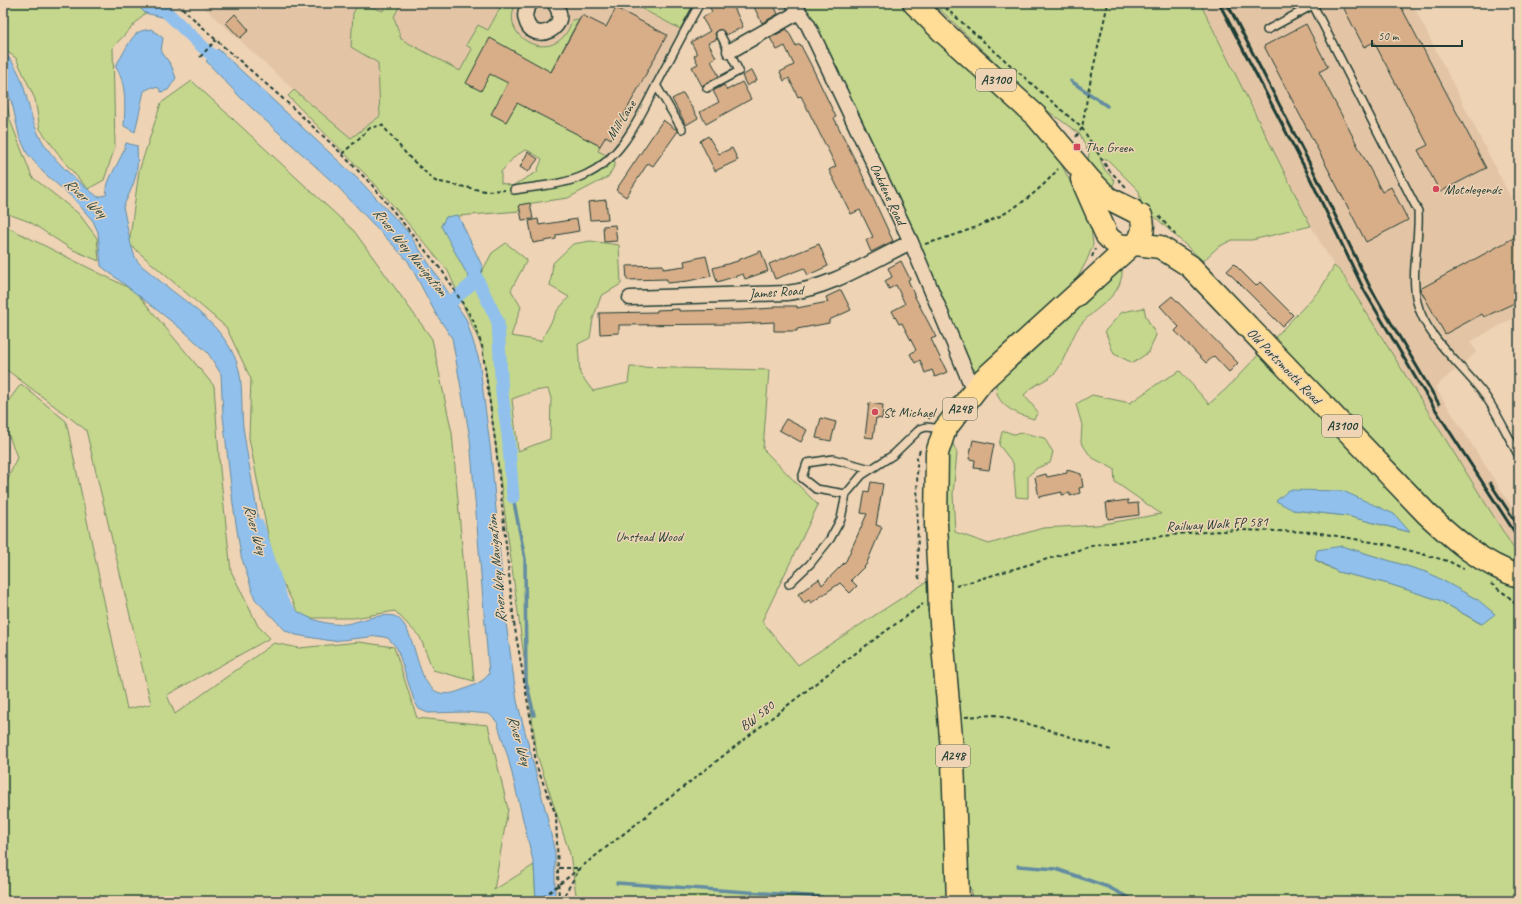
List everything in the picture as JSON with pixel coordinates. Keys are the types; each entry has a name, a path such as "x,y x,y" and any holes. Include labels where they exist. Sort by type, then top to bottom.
{"main road":[{"name":"A3100","path":"914,3 941,30 1036,116 1090,180 1108,198 1140,207"},
{"name":"A3100","path":"1071,156 1105,233"},
{"path":"1140,207 1143,229 1141,238 1133,245 1116,244 1105,233 1113,213 1123,209 1140,207"},
{"path":"1140,207 1190,266"},
{"name":"A248","path":"1087,283 1102,252 1105,233"},
{"name":"A248","path":"958,901 953,761 932,607 946,584 936,524 937,453 945,429 978,388 982,380 1054,316 1087,283 1133,245"},
{"name":"Old Portsmouth Road","path":"1133,245 1160,247 1190,266 1427,514 1459,544 1503,576"}],"street":[{"path":"531,3 527,8 525,19 531,29 542,33 548,32 557,25 559,14 554,3"},
{"path":"730,51 796,8"},
{"name":"Oakdene Road","path":"796,8 808,25 912,245 970,382 978,388"},
{"name":"James Road","path":"630,298 772,294 805,291 823,285 912,245"}],"lane":[{"name":"Mill Lane","path":"514,190 572,180 601,166 625,141 700,3"},
{"path":"1267,30 1313,4 1418,211 1419,229 1414,263 1414,288 1417,303 1425,322 1432,334 1469,375 1487,398 1519,456"},
{"path":"707,88 739,70 720,34"},
{"path":"656,85 682,129"},
{"path":"789,584 810,564 830,539 841,519 846,494 862,475 893,455 920,429 926,427 945,429"},
{"path":"846,494 816,489 802,478 807,463 833,459 871,469"}],"path":[{"path":"177,3 216,40 281,96 342,154 392,208 443,272 473,320 482,346 496,447 514,623 531,721 536,765 556,815 560,901"},
{"path":"940,3 1082,128 1108,168 1140,207 1181,242"},
{"path":"912,245 985,225 1017,206 1046,183 1071,156 1082,128 1089,87 1108,3"},
{"path":"200,57 216,40"},
{"path":"342,154 370,128 382,125 408,156 435,181 485,191 514,190"},
{"name":"Railway Walk FP 581","path":"946,584 1095,545 1187,533 1239,530 1314,532 1389,545 1448,561 1468,570"},
{"path":"1503,576 1508,596 1519,608"},
{"name":"BW 580","path":"538,901 834,669 932,607"},
{"path":"948,718 995,715 1043,728 1111,750"},
{"path":"559,868 580,868"},
{"path":"560,901 580,868"}],"shaded area":[{"path":"199,3 359,3 353,13 351,47 378,63 380,116 351,138 294,90"},
{"path":"359,3 387,3 383,11"},
{"path":"401,3 631,3 680,29 623,136 608,156 557,130 401,39 394,17"},
{"path":"1200,3 1412,3 1519,214 1519,315 1470,342 1477,352 1435,387 1519,518 1519,557 1341,272 1334,266 1311,226"}],"green space":[{"path":"3,3 135,3 145,13 113,47 115,147 104,180 88,189 66,164 40,129 35,99 16,58 3,49"},
{"name":"Unstead Wood","path":"359,3 383,11 387,3 401,3 394,17 401,39 460,71 472,49 466,45 478,25 488,30 500,8 491,3 505,3 514,8 513,20 516,31 524,39 534,44 545,46 556,43 565,34 572,20 579,19 531,109 600,146 598,151 608,156 616,163 608,177 568,198 519,205 520,211 446,217 441,226 480,275 492,253 506,243 527,260 511,290 521,307 511,336 541,341 557,311 569,297 550,286 553,263 573,244 590,241 619,245 621,284 601,296 593,319 590,338 578,344 580,374 593,391 628,383 630,367 769,370 763,449 818,505 762,621 798,665 931,579 952,901 577,901 570,854 537,755 483,350 448,271 374,183 288,96 294,90 351,138 380,116 378,63 351,47 353,13","holes":["525,150 542,159 537,172 512,186 501,183 501,172 514,157","548,389 551,398 550,439 518,451 512,399 534,391"]},
{"path":"631,3 694,3 680,29"},
{"path":"798,3 904,3 1020,111 1059,160 1082,204 1091,227 1093,245 1078,277 1065,292 985,368 975,370 966,362"},
{"path":"933,3 1200,3 1311,226 1252,240 1232,240 1218,247 1203,261 1141,204 1139,191 1107,159 1100,159 1105,170 1115,181 1109,193 1091,170 1088,160 1089,154 1080,134 1045,109"},
{"path":"3,81 10,120 32,177 79,214 97,238 99,261 71,249 30,222 3,212"},
{"path":"192,81 354,231 432,339 452,433 474,681 433,670 420,637 395,611 354,618 301,618 274,566 249,438 251,379 226,327 129,244 139,171 161,103"},
{"path":"3,225 135,291 214,386 220,470 231,571 258,626 270,638 167,695 175,714 274,643 299,648 359,642 394,647 417,718 488,725 508,809 494,890 534,865 536,901 3,901 3,492 17,457 3,420 3,408 21,384 66,421 127,709 151,704 86,430 3,367"},
{"path":"1122,263 1122,275 1119,285 1108,300 1078,328 1057,370 1054,374 1024,395 1038,412 1034,419 1006,407 998,396 996,388 997,380"},
{"path":"1334,266 1341,272 1519,557 1519,901 971,901 972,890 966,885 943,496 950,437 957,453 953,494 955,532 989,544 1043,528 1097,525 1161,514 1115,482 1114,469 1091,457 1081,442 1082,425 1076,404 1092,395 1130,403 1160,382 1180,371 1209,404 1226,389 1320,290","holes":["1293,510 1394,514 1409,532 1347,516","1342,546 1428,573 1478,600 1481,624 1439,600 1389,584 1338,572 1315,560"]},
{"path":"1144,308 1146,317 1156,335 1149,352 1133,363 1114,354 1105,331 1122,312"},
{"path":"1005,431 1013,434 1024,433 1044,438 1053,452 1050,463 1037,468 1028,476 1028,498 1016,497 1013,463 999,445 1002,432"}],"water":[{"path":"135,3 172,3 169,8 172,12 166,18 145,13"},
{"path":"151,29 163,38 161,51 171,65 176,78 168,90 161,92 159,88 152,87 144,91 135,132 124,126 125,102 122,80 115,66 136,34"},
{"path":"218,49 360,181 407,231 466,319 479,360 491,453 506,623 517,701 547,816 555,853 555,901 536,901 534,865 508,757 497,722 489,714 465,712 428,713 419,709 414,700 397,648 388,638 379,636 332,641 296,635 286,631 255,599 241,556 233,504 223,416 221,374 208,353 185,332 101,266 98,232 93,221 73,198 43,172 27,153 19,135 13,107 3,75 3,52 10,59 20,75 33,121 44,144 69,173 98,197 106,195 111,175 126,143 137,146 137,171 131,191 123,207 132,247 139,263 204,317 215,328 233,354 239,370 243,427 261,536 263,568 269,585 293,608 313,619 324,622 346,624 387,615 398,618 406,628 412,641 426,682 434,690 446,694 473,686 489,674 470,438 452,338 436,314 408,261 338,187 242,99 206,61"},
{"path":"458,215 483,268 480,275 470,280 441,226 446,217"},
{"path":"1289,490 1343,491 1394,514 1410,532 1347,516 1293,510 1276,501"},
{"path":"1342,546 1429,573 1478,600 1495,614 1482,624 1439,600 1389,584 1338,572 1315,559 1317,550"}],"building":[{"path":"708,3 732,3 743,27 726,35 722,30 716,31 715,34 717,39 708,43 716,57 711,61 719,76 702,86 692,67 698,64 694,56 697,54 691,42 710,31 702,18 712,12"},
{"path":"752,3 773,3 778,14 762,23"},
{"path":"1341,3 1399,3 1486,168 1440,192 1418,150 1428,145 1374,42 1364,47"},
{"path":"616,8 667,35 611,139 606,136 600,146 517,103 506,122 491,114 508,83 490,74 481,91 466,83 490,38 551,72 582,15 606,27"},
{"path":"235,14 249,30 240,38 226,23"},
{"path":"1306,24 1328,67 1319,72 1382,192 1391,187 1408,220 1366,242 1264,46"},
{"path":"787,29 796,46 800,44 811,65 836,117 834,118 893,241 871,252 866,240 873,237 860,210 851,214 829,170 836,166 801,96 798,97 789,78 784,81 780,72 794,65 785,46 777,50 770,38"},
{"path":"752,70 757,80 747,86 742,76"},
{"path":"742,82 751,99 706,124 700,112 719,102 713,91 724,85 727,90"},
{"path":"683,93 698,118 686,125 672,99"},
{"path":"663,120 678,131 653,166 648,163 626,197 616,190"},
{"path":"708,136 719,154 732,148 738,160 715,171 700,141"},
{"path":"528,152 538,159 528,172 520,167"},
{"path":"606,200 608,219 590,220 588,202"},
{"path":"530,203 533,219 522,220 519,205"},
{"path":"538,219 539,225 577,219 579,231 556,235 556,239 533,243 529,221"},
{"path":"615,225 617,241 604,242 603,226"},
{"path":"1519,235 1519,301 1484,317 1482,314 1445,334 1420,289"},
{"path":"819,244 828,266 808,275 804,268 775,279 769,264"},
{"path":"761,251 768,271 745,279 743,274 717,282 713,268 738,261"},
{"path":"706,256 711,276 688,281 667,283 667,279 627,280 626,266 663,265 663,269 685,266 684,261"},
{"path":"901,261 910,279 908,280 915,297 936,337 931,339 947,372 935,377 932,370 925,373 920,360 915,363 910,354 916,350 902,323 899,324 892,311 905,304 896,285 889,289 885,281 892,277 888,268"},
{"path":"1234,264 1256,286 1260,282 1293,315 1282,326 1227,271"},
{"path":"841,290 851,310 829,320 829,323 797,329 797,331 774,331 774,322 738,324 619,325 619,333 600,334 599,313 657,312 657,310 679,309 679,311 743,310 774,308 774,306 797,306 797,308 828,302 826,297"},
{"path":"1172,296 1238,363 1229,372 1214,356 1206,363 1175,331 1179,327 1160,306"},
{"name":"St Michael","path":"869,403 883,405 882,419 876,418 873,438 865,437"},
{"path":"821,418 836,422 831,441 816,438"},
{"path":"786,419 807,430 801,442 779,430"},
{"path":"973,440 994,444 989,470 974,468 975,460 969,459"},
{"path":"1067,470 1081,474 1083,487 1079,488 1080,493 1070,496 1070,493 1062,495 1062,492 1039,497 1035,477 1046,474 1047,477 1067,473"},
{"path":"871,482 883,484 876,525 882,527 866,565 851,580 857,586 850,593 840,583 811,603 809,600 804,603 798,594 819,579 822,585 846,561 867,514 861,513 865,491 869,492"},
{"path":"1128,500 1128,504 1138,503 1139,515 1108,519 1106,503"}],"waterway":[{"name":"River Wey Navigation","path":"157,3 207,51 226,65"},
{"path":"1071,81 1107,106"},
{"path":"469,262 498,322 502,394 508,435 513,497"},
{"path":"450,303 477,279"},
{"path":"513,497 525,559 526,681 534,715"},
{"name":"River Wey","path":"254,528 278,604 288,617"},
{"path":"1018,866 1056,869 1108,887 1135,901"},
{"path":"617,883 822,897 823,901"}],"railway":[{"path":"1219,3 1308,174 1364,290 1421,387 1519,539"},
{"path":"1227,3 1314,172 1370,287 1439,404"},
{"path":"1490,483 1519,527"}],"place":[{"name":"The Green","path":"1077,147"},
{"name":"Motolegends","path":"1436,189"},
{"name":"St Michael","path":"875,412"}]}
